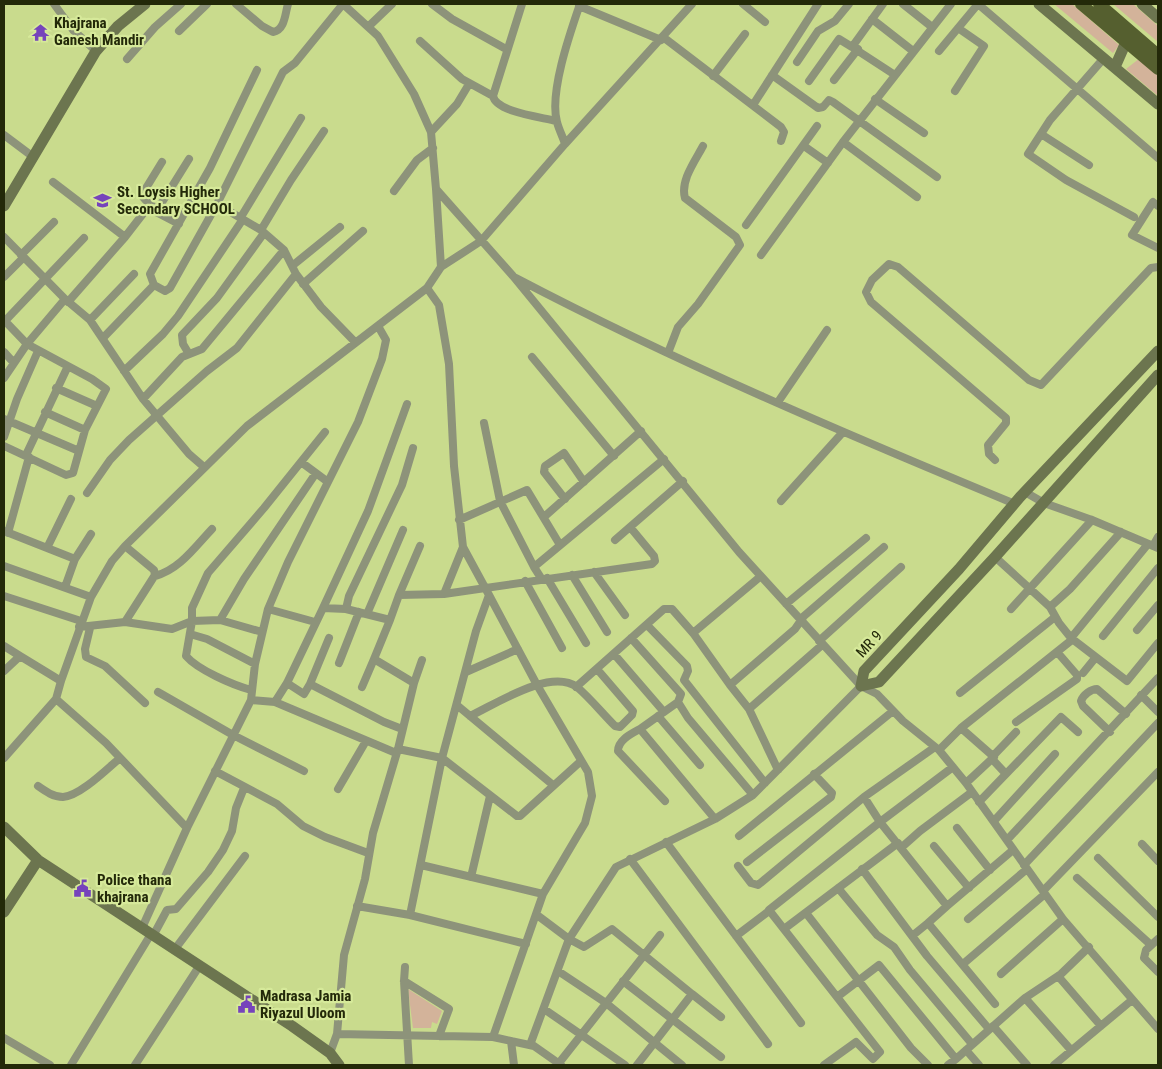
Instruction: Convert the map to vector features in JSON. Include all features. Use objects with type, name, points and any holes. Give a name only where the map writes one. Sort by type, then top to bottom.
[{"type":"main road","points":[[1081,4],[1158,69]]},
{"type":"main road","points":[[1099,4],[1158,55]]},
{"type":"street","points":[[54,4],[73,30],[96,51]]},
{"type":"street","points":[[4,206],[96,51],[118,26],[145,4]]},
{"type":"street","points":[[126,59],[155,27],[181,4]]},
{"type":"street","points":[[179,31],[207,4]]},
{"type":"street","points":[[236,4],[262,26],[273,32],[279,30],[283,24],[288,4]]},
{"type":"street","points":[[257,70],[179,224],[150,274],[154,285],[165,292],[170,288],[217,204],[283,72],[295,63],[343,4],[378,36],[405,79],[431,132],[441,267]]},
{"type":"street","points":[[368,26],[392,4]]},
{"type":"street","points":[[432,4],[452,18],[506,49]]},
{"type":"street","points":[[521,4],[506,49],[493,96],[494,101],[499,106],[508,109],[556,121]]},
{"type":"street","points":[[4,758],[56,700],[80,624],[91,597],[112,561],[125,546],[247,426],[354,342],[427,288],[441,267],[481,241],[565,144],[692,4]]},
{"type":"street","points":[[743,4],[765,22]]},
{"type":"street","points":[[753,105],[818,4]]},
{"type":"street","points":[[797,62],[818,31],[835,21],[849,4]]},
{"type":"street","points":[[834,80],[883,4]]},
{"type":"street","points":[[903,4],[932,27]]},
{"type":"street","points":[[761,255],[858,122],[951,4]]},
{"type":"street","points":[[939,51],[978,4],[1158,158]]},
{"type":"street","points":[[1039,4],[1158,104]]},
{"type":"street","points":[[1142,4],[1158,18]]},
{"type":"street","points":[[565,144],[556,121],[557,93],[562,61],[579,5],[662,38],[784,130],[781,141]]},
{"type":"street","points":[[872,19],[913,51]]},
{"type":"street","points":[[955,91],[984,46],[958,28]]},
{"type":"street","points":[[713,76],[745,34]]},
{"type":"street","points":[[808,81],[839,39],[895,75]]},
{"type":"street","points":[[420,42],[437,59],[469,84],[493,96]]},
{"type":"street","points":[[1115,67],[1126,42]]},
{"type":"street","points":[[1115,67],[1137,51]]},
{"type":"street","points":[[1104,58],[1077,88],[1028,154],[1066,180],[1134,218]]},
{"type":"street","points":[[772,76],[818,108],[831,101],[858,122],[937,176]]},
{"type":"street","points":[[431,132],[450,113],[469,84]]},
{"type":"street","points":[[876,99],[924,132]]},
{"type":"street","points":[[124,371],[163,334],[178,316],[242,218],[301,118]]},
{"type":"street","points":[[746,225],[817,126]]},
{"type":"street","points":[[189,354],[183,344],[182,335],[217,298],[263,232],[291,180],[324,131]]},
{"type":"street","points":[[1041,134],[1089,165]]},
{"type":"street","points":[[4,135],[32,156]]},
{"type":"street","points":[[843,142],[917,197]]},
{"type":"street","points":[[668,353],[678,327],[698,304],[740,245],[736,236],[685,198],[683,191],[685,183],[703,146]]},
{"type":"street","points":[[804,146],[828,163]]},
{"type":"street","points":[[394,191],[417,160],[433,148]]},
{"type":"street","points":[[156,212],[189,159]]},
{"type":"street","points":[[162,162],[143,193],[143,197],[156,212],[179,224]]},
{"type":"street","points":[[53,182],[125,237]]},
{"type":"street","points":[[436,189],[513,276],[761,576],[820,643],[860,686],[877,694],[893,711],[937,749],[953,767],[1063,918],[1158,1029]]},
{"type":"street","points":[[1158,206],[1153,202],[1132,235],[1158,248]]},
{"type":"street","points":[[217,204],[263,232],[284,250],[303,284],[321,307],[354,342]]},
{"type":"street","points":[[4,378],[27,344],[125,237],[150,205]]},
{"type":"street","points":[[4,277],[54,222]]},
{"type":"street","points":[[292,266],[316,243],[340,226]]},
{"type":"street","points":[[303,284],[363,231]]},
{"type":"street","points":[[4,237],[45,279],[90,320],[143,399],[204,467]]},
{"type":"street","points":[[4,446],[66,474],[74,471],[85,430],[106,388],[27,344],[4,321],[84,238]]},
{"type":"street","points":[[143,399],[182,357],[202,348],[284,250]]},
{"type":"street","points":[[996,460],[989,454],[988,446],[1006,423],[1006,418],[871,302],[866,292],[872,280],[889,264],[898,267],[1029,380],[1041,385],[1151,268],[1158,267]]},
{"type":"street","points":[[90,320],[134,274]]},
{"type":"street","points":[[88,493],[110,460],[156,415],[237,348],[296,274]]},
{"type":"street","points":[[513,276],[596,320],[692,366],[1015,504]]},
{"type":"street","points":[[103,338],[154,285]]},
{"type":"street","points":[[427,288],[439,305],[449,364],[450,408],[463,547],[537,685],[588,772],[592,796],[585,823],[543,894],[492,1037]]},
{"type":"street","points":[[149,933],[187,828],[251,700],[255,664],[268,609],[292,553],[358,422],[384,353],[386,340],[378,326]]},
{"type":"street","points":[[778,402],[827,330]]},
{"type":"street","points":[[4,437],[6,420],[38,351]]},
{"type":"street","name":"MR 9","points":[[860,686],[864,671],[960,568],[1026,492],[1158,351]]},
{"type":"street","points":[[4,352],[14,363]]},
{"type":"street","points":[[532,357],[614,456]]},
{"type":"street","points":[[68,366],[35,434],[6,532],[75,559]]},
{"type":"street","points":[[530,1045],[569,939],[616,868],[715,819],[753,795],[860,686],[878,682],[995,557],[1158,375]]},
{"type":"street","points":[[56,388],[97,406]]},
{"type":"street","points":[[275,702],[287,683],[368,510],[407,404]]},
{"type":"street","points":[[45,412],[85,430]]},
{"type":"street","points":[[6,420],[79,452]]},
{"type":"street","points":[[484,423],[500,501],[534,567],[544,578],[586,643]]},
{"type":"street","points":[[251,690],[238,686],[191,661],[186,656],[192,621],[192,608],[208,573],[325,432]]},
{"type":"street","points":[[544,517],[641,432]]},
{"type":"street","points":[[781,501],[843,432]]},
{"type":"street","points":[[346,609],[349,596],[402,485],[413,448]]},
{"type":"street","points":[[565,499],[544,472],[545,466],[564,453],[584,482]]},
{"type":"street","points":[[534,567],[664,459]]},
{"type":"street","points":[[301,462],[328,482]]},
{"type":"street","points":[[220,620],[244,579],[316,473]]},
{"type":"street","points":[[614,540],[683,482]]},
{"type":"street","points":[[459,520],[527,490],[560,545]]},
{"type":"street","points":[[1026,492],[1044,503],[1092,520],[1153,546]]},
{"type":"street","points":[[47,548],[71,499]]},
{"type":"street","points":[[1011,609],[1092,520]]},
{"type":"street","points":[[399,595],[488,592],[525,581],[652,564],[655,561],[654,556],[630,527]]},
{"type":"street","points":[[124,622],[155,576],[167,573],[175,567],[212,529]]},
{"type":"street","points":[[339,663],[403,530]]},
{"type":"street","points":[[1050,607],[1070,589],[1121,532]]},
{"type":"street","points":[[65,587],[75,559],[92,534]]},
{"type":"street","points":[[738,866],[751,883],[758,885],[864,798],[937,749],[961,728],[1058,653],[1153,546],[1158,537]]},
{"type":"street","points":[[786,604],[866,538]]},
{"type":"street","points":[[125,546],[154,570],[155,576]]},
{"type":"street","points":[[362,687],[420,546]]},
{"type":"street","points":[[444,594],[463,547]]},
{"type":"street","points":[[730,686],[796,629],[801,620],[884,547]]},
{"type":"street","points":[[995,557],[1050,607],[1055,617],[1072,639],[1126,682],[1158,643]]},
{"type":"street","points":[[4,566],[91,597]]},
{"type":"street","points":[[749,709],[901,568]]},
{"type":"street","points":[[1103,636],[1158,568]]},
{"type":"street","points":[[594,572],[625,615]]},
{"type":"street","points":[[572,575],[607,632]]},
{"type":"street","points":[[693,633],[761,576]]},
{"type":"street","points":[[525,581],[562,648]]},
{"type":"street","points":[[410,915],[442,758],[458,706],[476,631],[488,592]]},
{"type":"street","points":[[4,596],[90,628],[124,622],[172,629],[192,621],[220,620],[262,632]]},
{"type":"street","points":[[1138,630],[1158,605]]},
{"type":"street","points":[[323,608],[346,609],[390,620]]},
{"type":"street","points":[[576,687],[664,609],[669,608],[693,633],[730,686],[749,709],[778,770]]},
{"type":"street","points":[[268,609],[315,622]]},
{"type":"street","points":[[960,693],[1055,617]]},
{"type":"street","points":[[647,625],[687,666],[688,671],[684,680],[765,783]]},
{"type":"street","points":[[90,628],[85,649],[86,657],[105,666],[145,703]]},
{"type":"street","points":[[190,634],[208,639],[255,664]]},
{"type":"street","points":[[298,710],[329,638]]},
{"type":"street","points":[[631,638],[681,694],[678,702],[623,740],[618,747],[618,751],[665,801]]},
{"type":"street","points":[[4,646],[61,680]]},
{"type":"street","points":[[466,672],[518,650]]},
{"type":"street","points":[[1016,722],[1077,679],[1077,675],[1058,653]]},
{"type":"street","points":[[614,654],[700,764]]},
{"type":"street","points":[[4,671],[20,656]]},
{"type":"street","points":[[1083,673],[1096,657]]},
{"type":"street","points":[[374,659],[414,682]]},
{"type":"street","points":[[329,1065],[330,1053],[337,1034],[344,955],[365,878],[368,853],[397,751],[414,682],[422,660]]},
{"type":"street","points":[[470,716],[537,685],[558,680],[576,687],[614,726],[620,726],[632,715],[633,711],[596,669]]},
{"type":"street","points":[[1007,840],[1110,732],[1158,678]]},
{"type":"street","points":[[287,683],[304,694]]},
{"type":"street","points":[[310,684],[384,722],[402,729]]},
{"type":"street","points":[[1110,732],[1083,706],[1081,701],[1083,696],[1093,689],[1097,689],[1126,714]]},
{"type":"street","points":[[158,692],[233,735],[304,771]]},
{"type":"street","points":[[1141,695],[1158,712]]},
{"type":"street","points":[[56,700],[120,758],[187,828]]},
{"type":"street","points":[[251,700],[275,702],[298,710],[366,741],[397,751],[442,758],[516,816],[520,816],[581,761]]},
{"type":"street","points":[[678,702],[688,718],[753,795]]},
{"type":"street","points":[[458,706],[553,785]]},
{"type":"street","points":[[739,836],[893,711]]},
{"type":"street","points":[[979,802],[1061,716],[1078,732]]},
{"type":"street","points":[[968,919],[1026,867],[1158,723]]},
{"type":"street","points":[[961,728],[993,758],[1006,774]]},
{"type":"street","points":[[640,729],[715,819]]},
{"type":"street","points":[[966,783],[993,758],[1016,732]]},
{"type":"street","points":[[338,789],[366,741]]},
{"type":"street","points":[[994,821],[1055,754]]},
{"type":"street","points":[[38,786],[55,796],[65,797],[91,782],[120,758]]},
{"type":"street","points":[[736,936],[953,767]]},
{"type":"street","points":[[215,771],[277,804],[303,826],[325,837],[368,853]]},
{"type":"street","points":[[963,964],[1044,892],[1158,772]]},
{"type":"street","points":[[748,862],[831,797],[832,794],[814,774]]},
{"type":"street","points":[[71,1065],[149,933],[167,910],[176,909],[208,872],[223,850],[232,831],[236,808],[244,788]]},
{"type":"street","points":[[784,929],[862,869],[920,831],[972,792]]},
{"type":"street","points":[[471,877],[490,796]]},
{"type":"street","points":[[864,798],[880,822],[947,906]]},
{"type":"street","points":[[4,827],[38,860],[200,965],[330,1053],[339,1065]]},
{"type":"street","points":[[957,828],[990,870]]},
{"type":"street","points":[[666,842],[801,1023]]},
{"type":"street","points":[[1142,844],[1158,861]]},
{"type":"street","points":[[934,846],[969,888]]},
{"type":"street","points":[[912,936],[1013,850]]},
{"type":"street","points":[[175,950],[246,856]]},
{"type":"street","points":[[1098,858],[1158,917]]},
{"type":"street","points":[[4,912],[38,860]]},
{"type":"street","points":[[630,860],[768,1044]]},
{"type":"street","points":[[420,865],[543,894]]},
{"type":"street","points":[[862,869],[912,936],[991,1027],[1027,1065]]},
{"type":"street","points":[[1077,878],[1151,945]]},
{"type":"street","points":[[838,888],[877,934],[894,948],[969,1047],[979,1065]]},
{"type":"street","points":[[357,906],[410,915],[526,944]]},
{"type":"street","points":[[769,911],[880,1051],[880,1054],[873,1062],[856,1042],[824,1065]]},
{"type":"street","points":[[806,913],[911,1048],[928,1065]]},
{"type":"street","points":[[537,915],[569,939],[584,947],[612,929],[721,1017]]},
{"type":"street","points":[[1001,974],[1063,918]]},
{"type":"street","points":[[928,923],[995,1004]]},
{"type":"street","points":[[337,1034],[407,1037],[492,1037],[530,1045],[556,1063],[582,1034],[660,936]]},
{"type":"street","points":[[1158,939],[1151,945],[1144,958],[1158,972]]},
{"type":"street","points":[[948,1065],[1025,998],[1058,976],[1089,947]]},
{"type":"street","points":[[135,1065],[200,965]]},
{"type":"street","points":[[837,997],[870,970],[880,966],[936,1038],[956,1058]]},
{"type":"street","points":[[405,967],[404,981],[410,1065]]},
{"type":"street","points":[[558,971],[606,1003],[682,1065]]},
{"type":"street","points":[[1058,976],[1101,1026]]},
{"type":"street","points":[[404,981],[449,1009],[439,1036]]},
{"type":"street","points":[[623,981],[721,1057]]},
{"type":"street","points":[[637,1065],[692,994]]},
{"type":"street","points":[[1025,998],[1071,1050]]},
{"type":"street","points":[[1054,1065],[1132,1000]]},
{"type":"street","points":[[544,1008],[625,1065]]},
{"type":"street","points":[[4,1038],[50,1065]]},
{"type":"street","points":[[511,1041],[514,1065]]},
{"type":"shaded area","points":[[1054,4],[1072,4],[1119,45],[1113,53]]},
{"type":"shaded area","points":[[1113,4],[1133,4],[1158,26],[1158,42]]},
{"type":"shaded area","points":[[1140,58],[1158,75],[1158,96],[1126,69]]},
{"type":"shaded area","points":[[408,989],[442,1011],[437,1024],[432,1022],[431,1028],[413,1028]]},
{"type":"place","name":"Khajrana Ganesh Mandir","points":[[40,32]]},
{"type":"place","name":"St. Loysis Higher Secondary SCHOOL","points":[[103,201]]},
{"type":"place","name":"Police thana khajrana","points":[[83,889]]},
{"type":"place","name":"Madrasa Jamia Riyazul Uloom","points":[[246,1005]]}]
